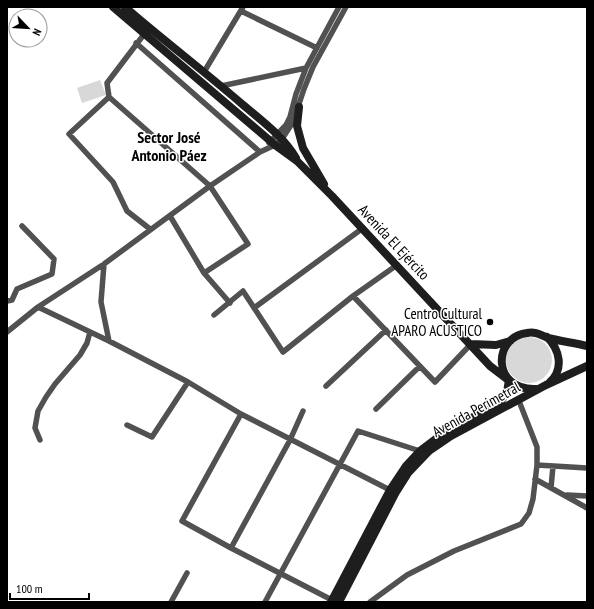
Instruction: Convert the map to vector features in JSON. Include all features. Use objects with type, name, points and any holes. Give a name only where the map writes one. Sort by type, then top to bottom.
[{"type":"street","name":"Avenida El Ejército","points":[[113,7],[273,143],[297,161],[363,228],[490,366],[508,380]]},
{"type":"street","name":"Avenida El Ejército","points":[[125,7],[280,137],[289,147],[297,161]]},
{"type":"street","points":[[280,137],[290,117],[296,94],[306,68],[339,7]]},
{"type":"street","points":[[9,328],[38,307],[104,264],[150,229],[280,137],[293,122],[313,67],[346,7]]},
{"type":"street","points":[[204,72],[242,9],[317,48]]},
{"type":"street","points":[[145,33],[107,83],[109,97],[210,186],[248,244],[204,273]]},
{"type":"street","points":[[136,43],[260,152]]},
{"type":"street","points":[[221,86],[306,68]]},
{"type":"street","points":[[109,97],[69,134],[113,182],[127,210],[150,229]]},
{"type":"street","points":[[299,107],[297,126],[303,148],[332,196]]},
{"type":"street","points":[[170,216],[204,273],[230,303]]},
{"type":"street","points":[[7,301],[12,300],[17,289],[52,274],[53,271],[54,259],[22,226]]},
{"type":"street","points":[[254,308],[363,228]]},
{"type":"street","points":[[104,264],[101,302],[109,341]]},
{"type":"street","points":[[214,315],[243,291],[283,352],[352,296],[397,265]]},
{"type":"street","points":[[352,296],[435,382],[471,344],[496,345],[510,341]]},
{"type":"street","points":[[38,307],[109,341],[188,382],[241,414],[390,490]]},
{"type":"street","points":[[326,386],[386,330]]},
{"type":"street","points":[[40,440],[35,428],[38,411],[46,396],[84,349],[90,332]]},
{"type":"street","points":[[547,337],[554,344],[558,352],[559,362],[553,379],[546,386],[536,389],[526,390],[517,387],[508,380],[503,370],[502,360],[504,350],[510,341],[518,335],[528,332],[538,333],[547,337],[587,346]]},
{"type":"street","points":[[376,409],[419,366]]},
{"type":"street","name":"Avenida Perimetral","points":[[334,601],[408,473],[429,451],[451,436],[587,366]]},
{"type":"street","name":"Avenida Perimetral","points":[[334,601],[390,490],[406,466],[420,450],[449,429],[499,404],[507,392],[508,380]]},
{"type":"street","points":[[127,426],[152,437],[188,382]]},
{"type":"street","points":[[370,602],[407,575],[454,552],[521,524],[529,513],[537,465],[536,447],[519,400]]},
{"type":"street","points":[[231,548],[290,440],[304,410]]},
{"type":"street","points":[[241,414],[182,521],[280,574],[334,601]]},
{"type":"street","points":[[265,602],[358,430],[420,450]]},
{"type":"street","points":[[537,465],[587,468]]},
{"type":"street","points":[[551,488],[553,466]]},
{"type":"street","points":[[535,479],[587,508]]},
{"type":"street","points":[[564,495],[587,496]]},
{"type":"street","points":[[171,602],[187,573]]},
{"type":"shaded area","points":[[100,80],[106,95],[82,103],[77,88]]},
{"type":"shaded area","points":[[534,337],[538,338],[548,347],[551,351],[551,369],[542,379],[534,383],[524,383],[516,379],[507,369],[506,355],[510,347],[520,338]]},
{"type":"place","name":"Centro Cultural APARO ACUSTICO","points":[[490,322]]},
{"type":"district","name":"Sector José Antonio Páez","points":[[169,146]]}]
